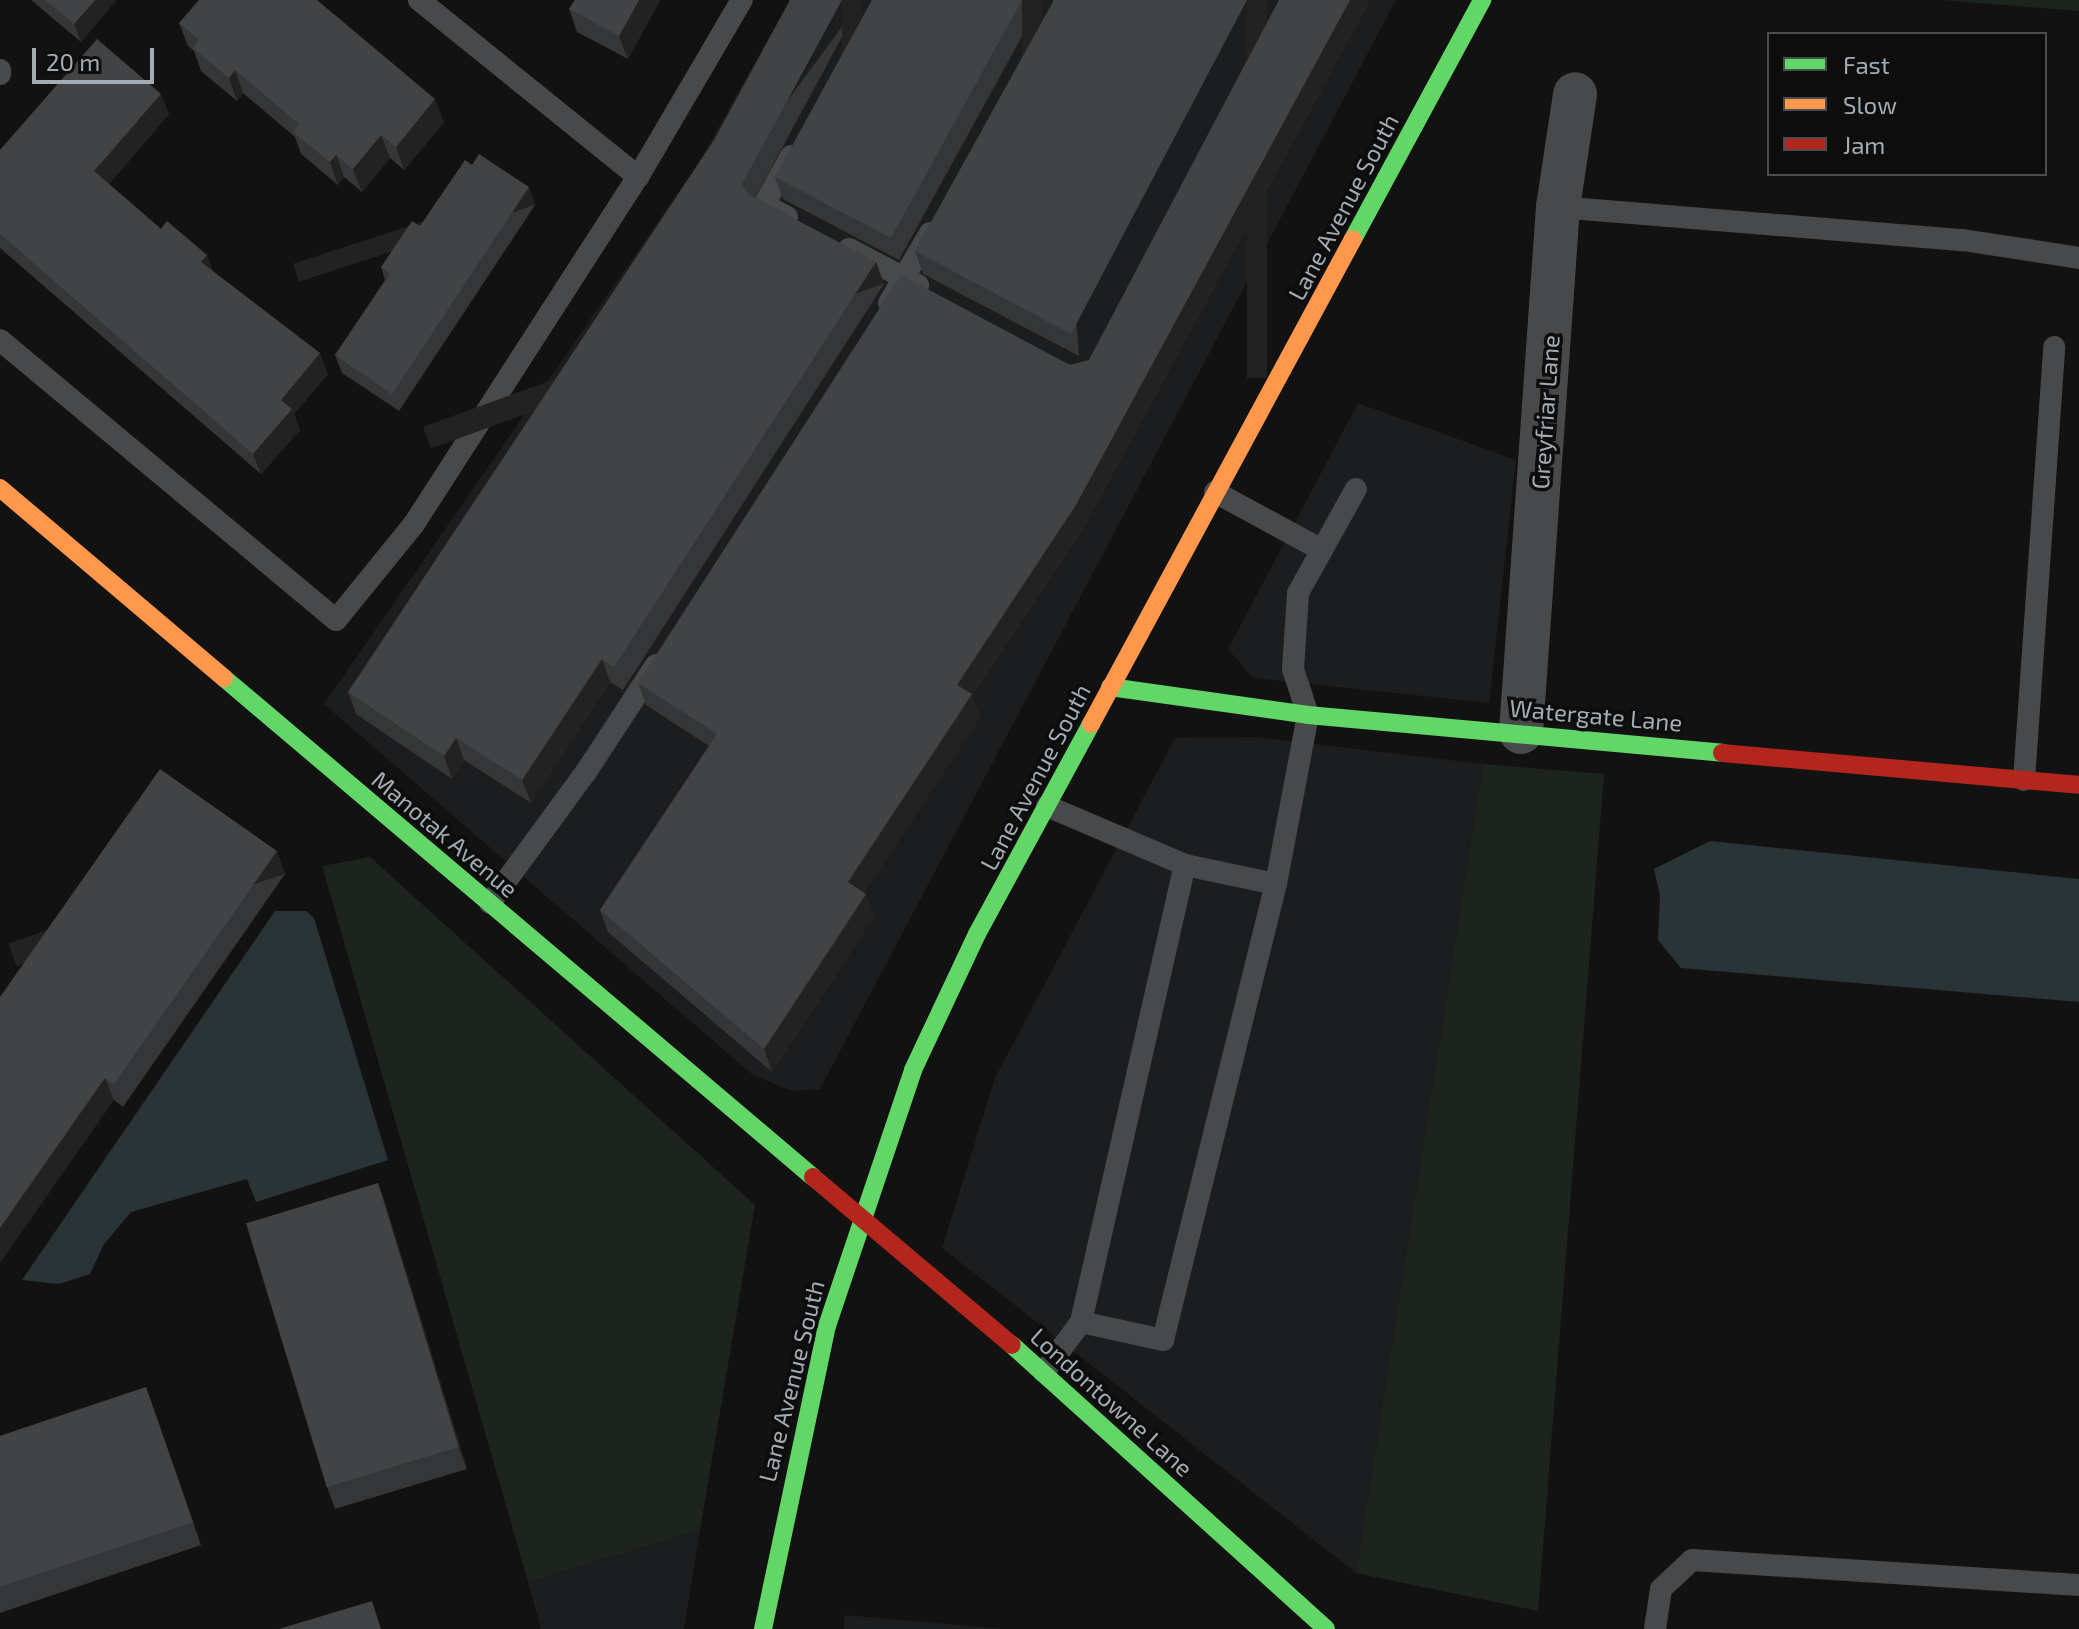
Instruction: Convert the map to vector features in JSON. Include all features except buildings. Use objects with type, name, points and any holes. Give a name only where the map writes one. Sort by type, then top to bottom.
[{"type":"street","name":"Lane Avenue South","points":[[763,1629],[823,1341],[860,1217],[913,1070],[977,934],[1482,0]]},
{"type":"street","name":"Greyfriar Lane","points":[[1521,732],[1558,207],[1575,94]]},
{"type":"street","name":"Manotak Avenue","points":[[0,488],[860,1217]]},
{"type":"street","name":"Watergate Lane","points":[[1110,687],[1308,715],[2079,785]]},
{"type":"street","name":"Londontowne Lane","points":[[860,1217],[1044,1372],[1326,1629]]},
{"type":"lane","points":[[419,0],[638,177]]},
{"type":"lane","points":[[0,340],[336,620],[414,524],[638,177],[742,0]]},
{"type":"lane","points":[[801,137],[764,205],[807,227]]},
{"type":"lane","points":[[1558,207],[1963,240],[2079,258]]},
{"type":"lane","points":[[879,318],[943,209]]},
{"type":"lane","points":[[835,241],[933,293]]},
{"type":"lane","points":[[2024,780],[2054,347]]},
{"type":"lane","points":[[1081,1322],[1163,1340],[1276,884],[1308,715],[1293,669],[1298,593],[1356,489]]},
{"type":"lane","points":[[1215,492],[1322,550]]},
{"type":"lane","points":[[490,903],[586,772],[672,639]]},
{"type":"lane","points":[[1047,806],[1185,865],[1276,884]]},
{"type":"lane","points":[[1044,1372],[1081,1322],[1185,865]]},
{"type":"lane","points":[[1655,1629],[1661,1589],[1692,1560],[2079,1585]]},
{"type":"shaded area","points":[[790,0],[1396,0],[820,1089],[793,1091],[754,1076],[324,704],[698,164]]},
{"type":"shaded area","points":[[1942,0],[2079,0],[2079,11]]},
{"type":"shaded area","points":[[1358,403],[1516,460],[1489,703],[1253,678],[1228,649]]},
{"type":"shaded area","points":[[1256,737],[1483,764],[1356,1573],[942,1248],[995,1078],[1175,738]]},
{"type":"shaded area","points":[[1483,764],[1604,774],[1538,1611],[1356,1573]]},
{"type":"shaded area","points":[[1710,841],[2079,879],[2079,1002],[1681,968],[1658,940],[1660,895],[1654,869]]},
{"type":"shaded area","points":[[370,857],[755,1205],[700,1530],[528,1582],[322,866]]},
{"type":"shaded area","points":[[275,911],[306,911],[314,918],[388,1160],[256,1202],[247,1179],[131,1212],[104,1244],[90,1274],[59,1284],[22,1280]]},
{"type":"shaded area","points":[[700,1530],[684,1629],[541,1629],[528,1582]]},
{"type":"shaded area","points":[[845,1615],[1003,1629],[844,1629]]},
{"type":"traffic: fast","points":[[1353,239],[1482,0]]},
{"type":"traffic: fast","points":[[224,678],[813,1177]]},
{"type":"traffic: fast","points":[[1110,687],[1308,715],[1722,753]]},
{"type":"traffic: fast","points":[[763,1629],[827,1326],[913,1070],[977,934],[1091,724]]},
{"type":"traffic: fast","points":[[1012,1345],[1326,1629]]},
{"type":"traffic: slow","points":[[1091,724],[1353,239]]},
{"type":"traffic: slow","points":[[0,488],[224,678]]},
{"type":"traffic: jam","points":[[1722,753],[2079,785]]},
{"type":"traffic: jam","points":[[813,1177],[1012,1345]]}]
